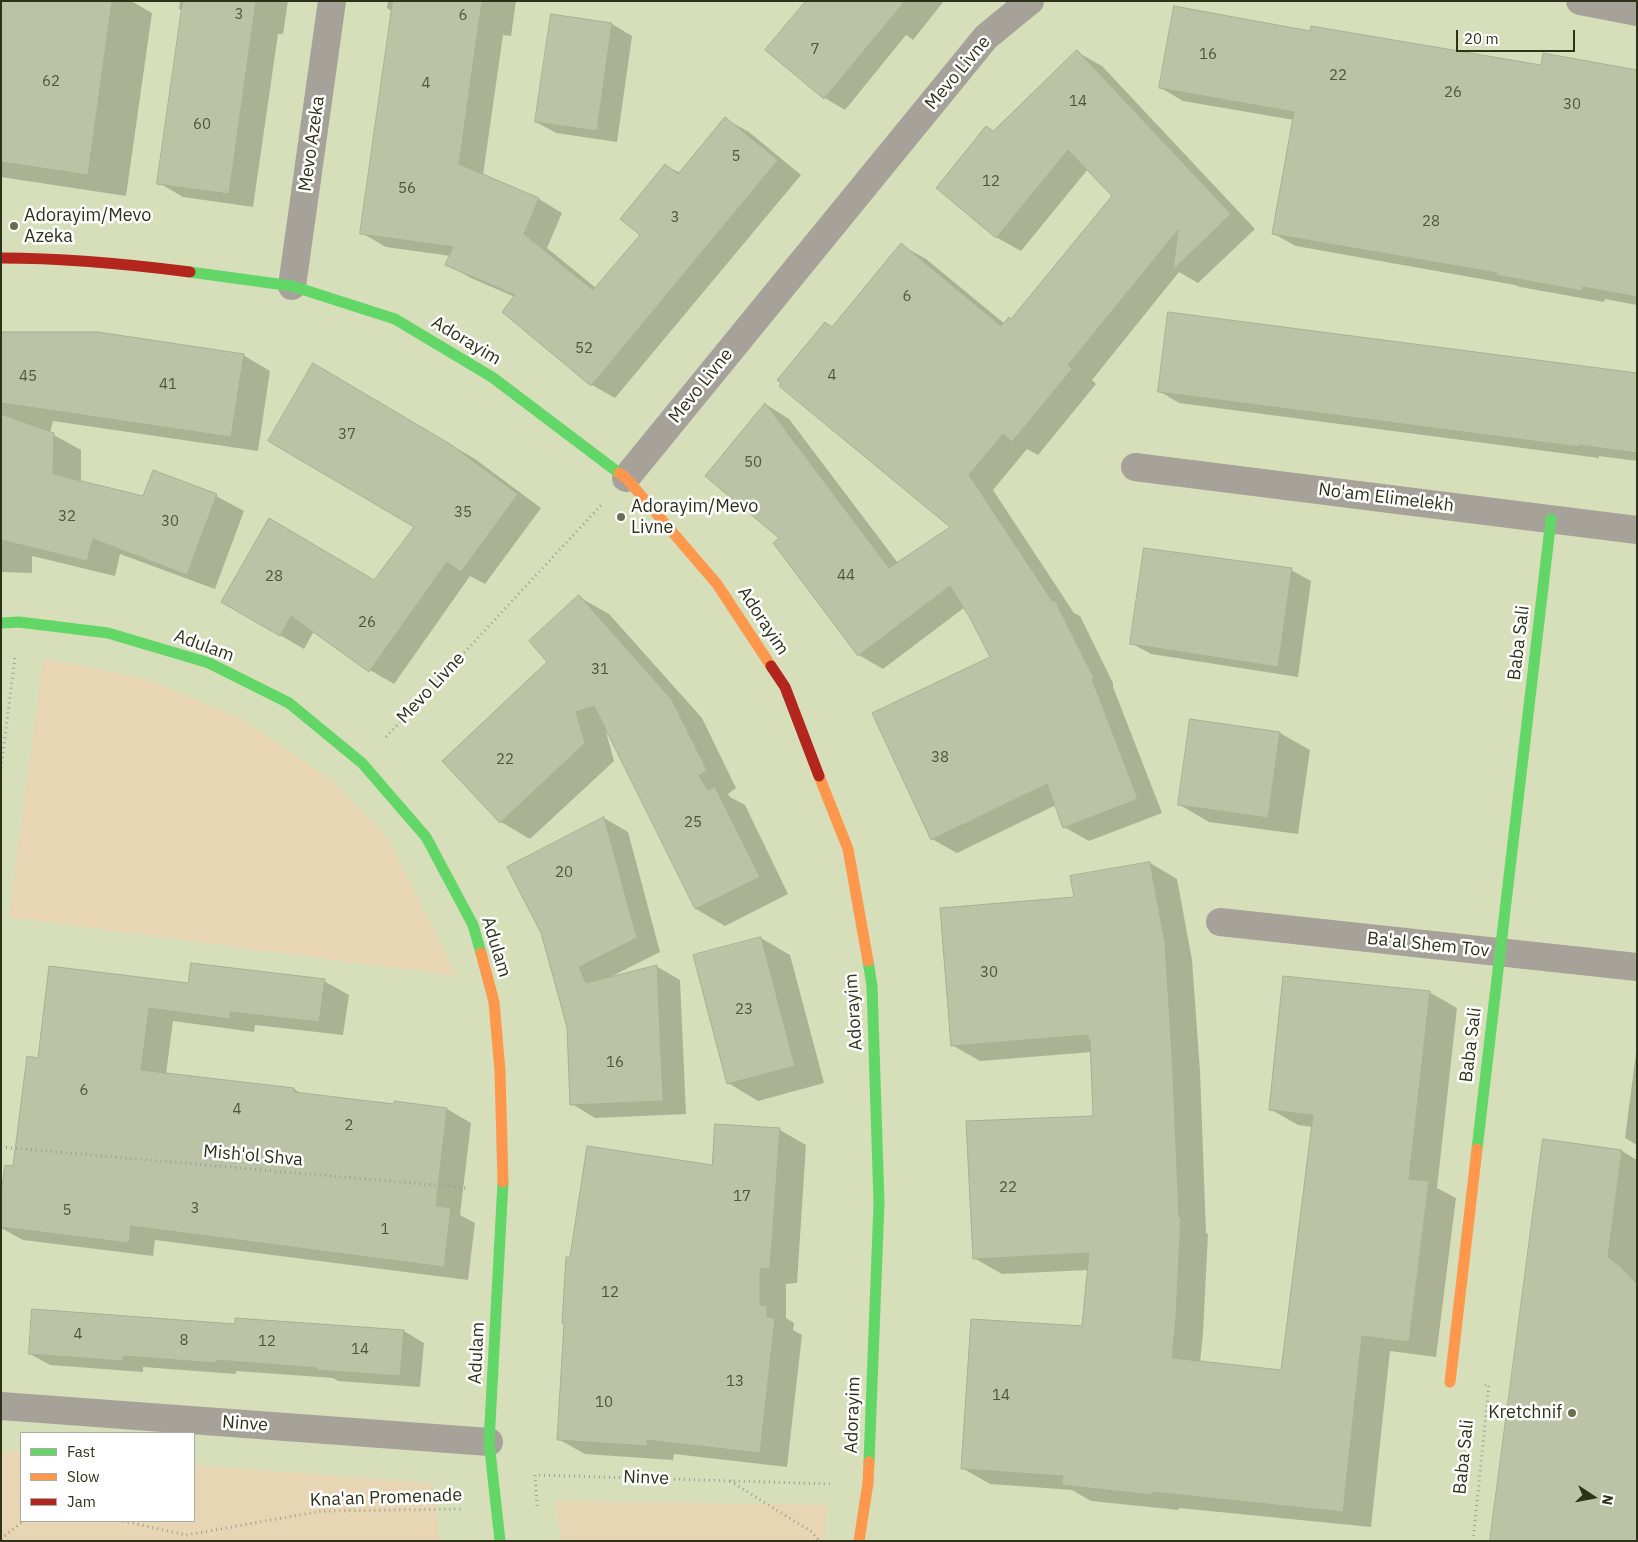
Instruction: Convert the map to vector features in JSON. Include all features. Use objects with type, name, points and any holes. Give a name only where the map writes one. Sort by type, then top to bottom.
[{"type":"street","name":"Mevo Azeka","points":[[292,286],[332,1]]},
{"type":"street","name":"Mevo Livne","points":[[626,478],[986,37],[1030,1]]},
{"type":"street","points":[[1580,1],[1637,12]]},
{"type":"street","name":"Adorayim","points":[[1,258],[151,266],[292,286],[394,318],[492,377],[626,478],[717,584],[785,687],[848,849],[872,986],[879,1193],[868,1483],[858,1541]]},
{"type":"street","name":"No'am Elimelekh","points":[[1135,467],[1637,530]]},
{"type":"street","name":"Baba Sali","points":[[1450,1382],[1551,519]]},
{"type":"street","name":"Adulam","points":[[1,623],[19,622],[108,633],[209,663],[289,703],[362,763],[426,836],[473,925],[494,1002],[500,1071],[503,1192],[489,1442],[500,1541]]},
{"type":"street","name":"Ba'al Shem Tov","points":[[1220,922],[1637,967]]},
{"type":"street","name":"Ninve","points":[[1,1406],[489,1442]]},
{"type":"street","name":"Adorayim","points":[[868,1483],[873,1519]]},
{"type":"path","name":"Mevo Livne","points":[[362,763],[626,478]]},
{"type":"path","points":[[1,768],[19,622]]},
{"type":"path","name":"Mish'ol Shva","points":[[1,1147],[503,1192]]},
{"type":"path","name":"Baba Sali","points":[[1450,1382],[1489,1386],[1473,1541]]},
{"type":"path","name":"Ninve","points":[[537,1506],[535,1475],[837,1484]]},
{"type":"path","points":[[729,1480],[812,1532],[819,1541]]},
{"type":"path","name":"Kna'an Promenade","points":[[128,1522],[186,1535],[322,1511],[464,1509]]},
{"type":"path","points":[[1,1539],[22,1522]]},
{"type":"shaded area","points":[[43,659],[143,678],[241,718],[332,781],[387,837],[457,976],[9,917]]},
{"type":"shaded area","points":[[1,1451],[20,1452],[20,1522],[195,1522],[195,1465],[433,1483],[439,1541],[1,1541]]},
{"type":"shaded area","points":[[555,1501],[827,1505],[825,1541],[562,1541]]},
{"type":"building","points":[[1,1],[112,1],[88,175],[1,162]]},
{"type":"building","points":[[183,1],[256,1],[229,194],[157,184]]},
{"type":"building","points":[[393,1],[482,1],[459,164],[539,198],[524,234],[593,290],[640,235],[620,219],[665,164],[678,174],[725,117],[778,160],[591,386],[502,312],[515,295],[445,265],[453,247],[360,234]]},
{"type":"building","points":[[806,1],[905,1],[824,99],[765,50]]},
{"type":"building","points":[[1174,6],[1310,31],[1311,26],[1541,65],[1543,53],[1637,70],[1637,297],[1583,287],[1582,291],[1496,275],[1497,273],[1272,234],[1294,112],[1159,88]]},
{"type":"building","points":[[551,14],[612,23],[597,131],[535,122]]},
{"type":"building","points":[[1077,50],[1231,214],[1173,270],[1178,230],[1068,365],[1072,369],[1012,442],[1003,434],[969,475],[1053,602],[1055,600],[1094,678],[1092,679],[1138,799],[1063,828],[1047,784],[931,840],[872,713],[990,657],[970,618],[950,586],[858,656],[773,543],[779,538],[705,476],[765,403],[889,568],[950,527],[779,386],[781,383],[777,380],[825,322],[832,327],[901,243],[1001,326],[1009,317],[1011,319],[1112,196],[1068,150],[996,238],[936,188],[986,126],[993,131]]},
{"type":"building","points":[[1168,312],[1637,373],[1637,453],[1158,392]]},
{"type":"building","points":[[1,332],[98,332],[244,354],[231,437],[1,403]]},
{"type":"building","points":[[313,363],[450,444],[518,494],[461,572],[447,562],[369,672],[291,616],[280,636],[221,602],[269,518],[374,580],[414,527],[268,441]]},
{"type":"building","points":[[1,414],[54,433],[53,474],[143,496],[153,470],[217,494],[187,575],[93,539],[87,561],[1,540]]},
{"type":"building","points":[[1144,548],[1292,568],[1278,667],[1130,644]]},
{"type":"building","points":[[579,595],[672,700],[707,770],[699,776],[708,790],[715,787],[760,877],[695,909],[594,706],[576,712],[585,743],[500,823],[442,761],[547,662],[529,641]]},
{"type":"building","points":[[1190,719],[1280,732],[1268,818],[1178,805]]},
{"type":"building","points":[[604,817],[637,938],[579,967],[586,983],[657,965],[663,1101],[570,1105],[567,1027],[541,933],[507,867]]},
{"type":"building","points":[[1150,862],[1165,943],[1179,1217],[1181,1217],[1172,1358],[1281,1370],[1313,1115],[1269,1110],[1283,976],[1430,991],[1409,1179],[1429,1181],[1409,1342],[1362,1336],[1343,1512],[1152,1492],[1151,1495],[1062,1485],[1063,1476],[961,1469],[971,1319],[1082,1326],[1089,1253],[973,1259],[966,1121],[1093,1116],[1090,1040],[1088,1040],[1088,1035],[951,1046],[940,908],[1074,897],[1070,876]]},
{"type":"building","points":[[761,937],[795,1066],[727,1084],[693,955]]},
{"type":"building","points":[[191,963],[325,979],[319,1022],[230,1012],[230,1019],[149,1008],[141,1070],[294,1088],[294,1092],[394,1104],[394,1101],[447,1108],[436,1206],[451,1208],[444,1267],[131,1226],[129,1243],[1,1227],[1,1194],[5,1165],[13,1166],[27,1056],[38,1058],[49,966],[188,983]]},
{"type":"building","points":[[715,1124],[780,1128],[770,1268],[760,1269],[760,1305],[767,1306],[767,1317],[775,1318],[760,1453],[647,1440],[647,1446],[557,1440],[566,1257],[570,1257],[587,1146],[712,1165]]},
{"type":"building","name":"Kretchnif","points":[[1543,1139],[1622,1150],[1608,1257],[1620,1266],[1637,1284],[1637,1541],[1490,1541]]},
{"type":"building","points":[[32,1309],[235,1324],[235,1318],[404,1330],[400,1376],[216,1360],[216,1363],[124,1356],[123,1361],[29,1354]]},
{"type":"traffic: fast","points":[[190,272],[292,286],[395,319],[492,377],[619,473]]},
{"type":"traffic: fast","points":[[1477,1149],[1551,519]]},
{"type":"traffic: fast","points":[[1,623],[19,622],[108,633],[209,663],[289,703],[362,763],[426,837],[473,925],[481,953]]},
{"type":"traffic: fast","points":[[868,961],[872,986],[879,1203],[869,1462]]},
{"type":"traffic: fast","points":[[500,1541],[489,1442],[503,1182]]},
{"type":"traffic: slow","points":[[619,473],[626,478],[717,584],[771,666]]},
{"type":"traffic: slow","points":[[819,776],[848,849],[868,961]]},
{"type":"traffic: slow","points":[[481,953],[494,1002],[500,1071],[503,1182]]},
{"type":"traffic: slow","points":[[1450,1382],[1477,1149]]},
{"type":"traffic: slow","points":[[859,1541],[868,1483],[869,1462]]},
{"type":"traffic: jam","points":[[1,258],[96,262],[190,272]]},
{"type":"traffic: jam","points":[[771,666],[785,687],[819,776]]},
{"type":"place","name":"Adorayim/Mevo Azeka","points":[[14,226]]},
{"type":"place","name":"Adorayim/Mevo Livne","points":[[621,517]]},
{"type":"place","name":"Kretchnif","points":[[1572,1413]]}]
